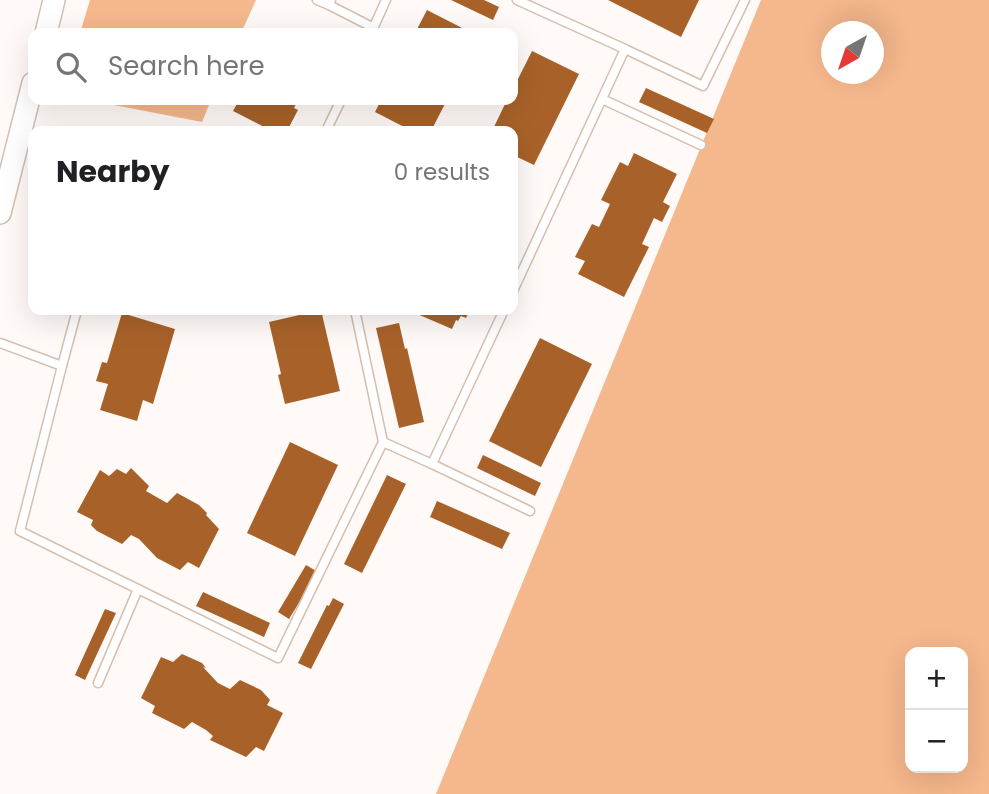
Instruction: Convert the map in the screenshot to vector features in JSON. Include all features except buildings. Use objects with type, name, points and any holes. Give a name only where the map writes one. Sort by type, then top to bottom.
[{"type":"main road","points":[[47,28],[54,0]]},
{"type":"main road","points":[[0,213],[28,103]]},
{"type":"lane","points":[[317,0],[330,3],[370,28]]},
{"type":"lane","points":[[374,28],[386,0]]},
{"type":"lane","points":[[517,0],[703,86],[745,0]]},
{"type":"lane","points":[[518,279],[625,49]]},
{"type":"lane","points":[[602,99],[701,145]]},
{"type":"lane","points":[[328,126],[339,105]]},
{"type":"lane","points":[[76,315],[20,531],[278,658],[383,442],[356,315]]},
{"type":"lane","points":[[432,464],[502,315]]},
{"type":"lane","points":[[0,344],[62,366]]},
{"type":"lane","points":[[383,442],[530,511]]},
{"type":"lane","points":[[98,683],[138,589]]},
{"type":"shaded area","points":[[90,0],[256,0],[243,28],[82,28]]},
{"type":"shaded area","points":[[761,0],[989,0],[989,794],[436,794]]},
{"type":"shaded area","points":[[114,105],[209,105],[202,122]]}]
